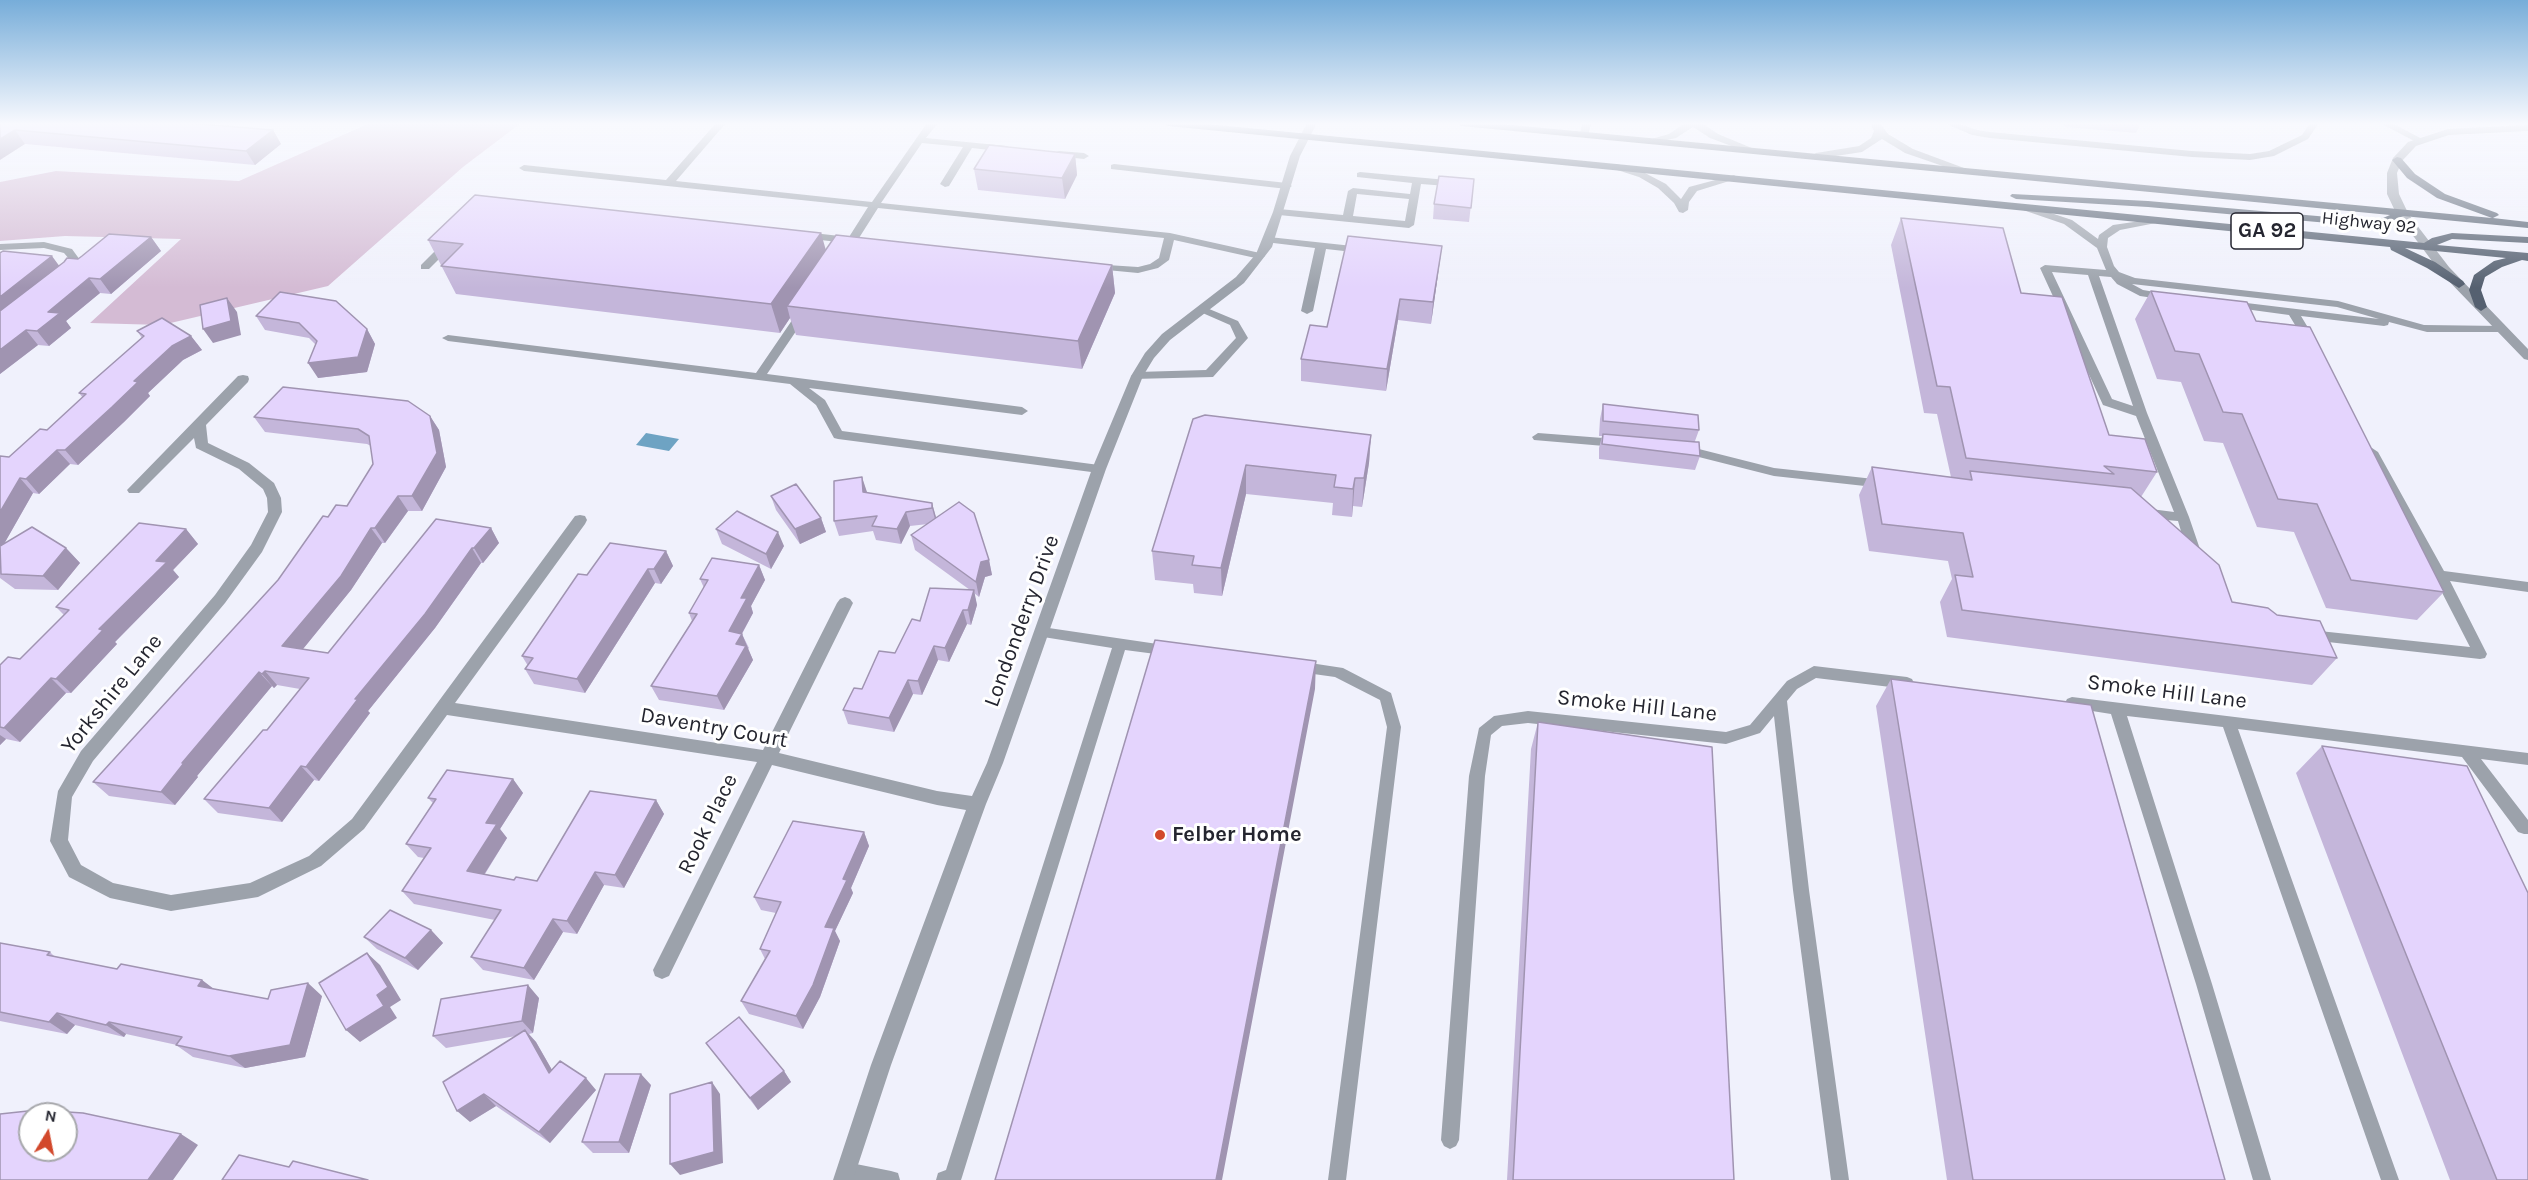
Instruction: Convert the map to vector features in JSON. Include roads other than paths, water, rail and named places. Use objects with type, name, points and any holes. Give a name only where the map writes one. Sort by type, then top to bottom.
[{"type":"main road","name":"Highway 92","points":[[1735,178],[2528,258]]},
{"type":"main road","name":"Highway 92","points":[[2040,178],[2528,224]]},
{"type":"main road","points":[[2414,178],[2441,196],[2485,213],[2528,224]]},
{"type":"main road","points":[[1944,199],[2011,196],[2067,198],[2351,222],[2385,221],[2402,213]]},
{"type":"main road","points":[[2426,247],[2430,242],[2452,236],[2528,240]]},
{"type":"main road","points":[[2376,242],[2431,265],[2459,284]]},
{"type":"main road","points":[[2481,307],[2475,290],[2480,275],[2487,269],[2506,261],[2528,258]]},
{"type":"street","name":"Londonderry Drive","points":[[844,1175],[881,1065],[977,804],[995,763],[1100,470],[1137,376],[1149,356],[1166,337],[1240,280],[1260,256],[1269,240],[1289,178]]},
{"type":"street","points":[[2393,178],[2393,194],[2402,213],[2426,247],[2528,356]]},
{"type":"street","points":[[134,490],[243,379]]},
{"type":"street","name":"Yorkshire Lane","points":[[199,424],[201,445],[243,466],[268,486],[274,498],[275,512],[251,557],[220,599],[87,756],[64,796],[59,841],[75,871],[110,890],[171,903],[252,891],[315,861],[358,824],[580,520]]},
{"type":"street","name":"Rook Place","points":[[662,970],[766,757],[845,603]]},
{"type":"street","name":"Daventry Court","points":[[442,708],[766,757],[937,798],[977,804]]},
{"type":"lane","points":[[621,178],[1170,237],[1260,256]]},
{"type":"lane","points":[[669,183],[673,178]]},
{"type":"lane","points":[[839,260],[859,241],[874,206],[893,178]]},
{"type":"lane","points":[[945,184],[949,178]]},
{"type":"lane","points":[[1215,178],[1287,186]]},
{"type":"lane","points":[[1389,178],[1447,183]]},
{"type":"lane","points":[[1646,178],[1671,194],[1683,210],[1684,202],[1694,189],[1734,178]]},
{"type":"lane","points":[[1279,212],[1409,225],[1417,181]]},
{"type":"lane","points":[[1347,219],[1353,191],[1414,197]]},
{"type":"lane","points":[[2022,206],[2068,222],[2102,247]]},
{"type":"lane","points":[[2159,220],[2117,227],[2103,237],[2102,247],[2114,274],[2121,282],[2140,293],[2427,329],[2502,329]]},
{"type":"lane","points":[[425,267],[458,234]]},
{"type":"lane","points":[[795,234],[859,241]]},
{"type":"lane","points":[[1083,265],[1138,270],[1154,266],[1164,260],[1170,237]]},
{"type":"lane","points":[[1269,240],[1376,251]]},
{"type":"lane","points":[[0,247],[44,245],[68,251],[73,255],[74,266],[63,280]]},
{"type":"lane","points":[[1307,311],[1321,246]]},
{"type":"lane","points":[[2141,413],[2107,402],[2045,268],[2114,274],[2133,281],[2331,303],[2427,329]]},
{"type":"lane","points":[[2092,272],[2141,413],[2183,517],[2200,571]]},
{"type":"lane","points":[[759,377],[812,299]]},
{"type":"lane","points":[[1137,376],[1209,374],[1242,338],[1234,323],[1202,309]]},
{"type":"lane","points":[[2293,312],[2316,351]]},
{"type":"lane","points":[[448,338],[1022,411]]},
{"type":"lane","points":[[793,381],[821,403],[838,435],[1100,470]]},
{"type":"lane","points":[[1538,437],[1633,445]]},
{"type":"lane","points":[[2297,634],[2480,654],[2440,575],[2367,442]]},
{"type":"lane","points":[[1668,448],[1692,450],[1774,472],[1902,486]]},
{"type":"lane","points":[[2124,510],[2183,517]]},
{"type":"lane","points":[[2440,575],[2528,587]]},
{"type":"lane","points":[[1042,632],[1189,653]]},
{"type":"lane","points":[[945,1180],[952,1177],[1120,644]]},
{"type":"lane","points":[[1281,665],[1338,672],[1386,697],[1394,727],[1337,1180]]},
{"type":"lane","name":"Smoke Hill Lane","points":[[1450,1140],[1477,776],[1484,732],[1499,720],[1528,717],[1726,738],[1755,729],[1792,685],[1815,672],[1919,684]]},
{"type":"lane","name":"Smoke Hill Lane","points":[[2059,701],[2528,759]]},
{"type":"lane","points":[[1780,702],[1801,890],[1840,1180]]},
{"type":"lane","points":[[2117,708],[2204,984],[2262,1180]]},
{"type":"lane","points":[[2228,722],[2390,1180]]},
{"type":"lane","points":[[2466,751],[2527,830]]},
{"type":"lane","points":[[844,1175],[891,1180]]},
{"type":"water","points":[[646,433],[679,439],[669,451],[636,445]]},
{"type":"place","name":"Felber Home","points":[[1160,835]]}]
